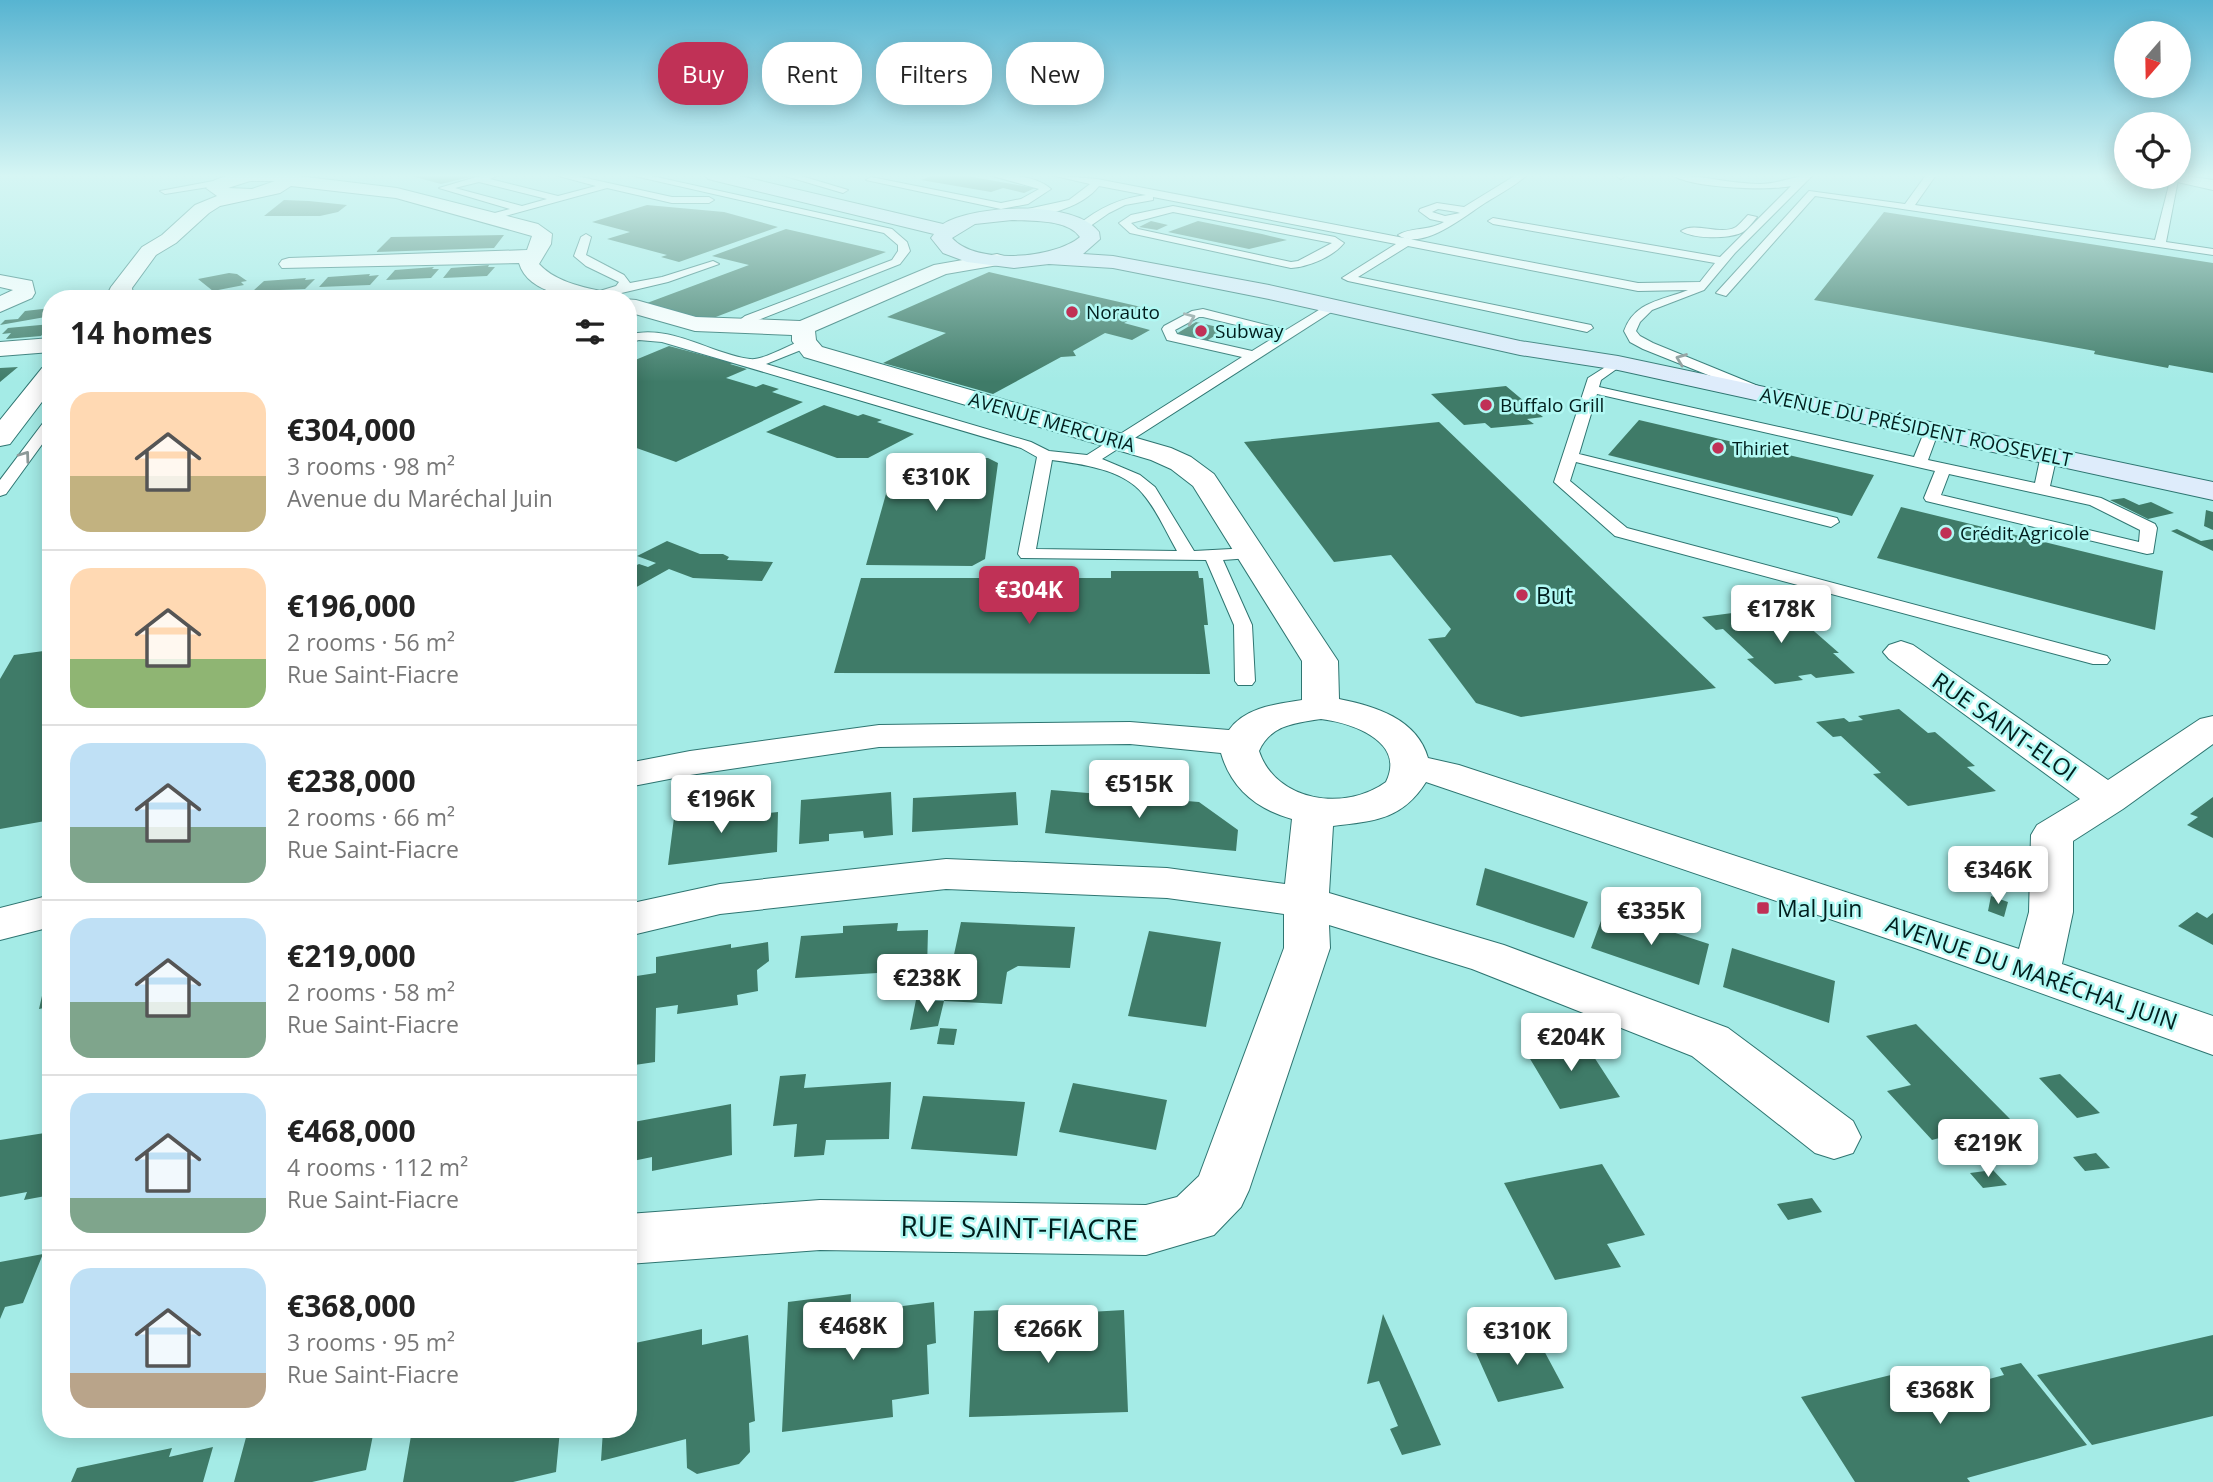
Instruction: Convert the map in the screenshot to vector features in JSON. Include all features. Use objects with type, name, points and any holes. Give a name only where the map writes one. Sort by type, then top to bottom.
[{"type":"main road","points":[[943,244],[947,260]]},
{"type":"main road","points":[[1051,258],[1074,251],[1079,244]]},
{"type":"main road","name":"AVENUE DU PRÉSIDENT ROOSEVELT","points":[[1110,244],[1120,249],[1581,351],[1618,362],[2213,491]]},
{"type":"main road","name":"AVENUE DU PRÉSIDENT ROOSEVELT","points":[[997,260],[1051,258],[1113,262],[1332,306],[1520,348],[1618,362]]},
{"type":"street","points":[[138,290],[146,285],[172,249],[172,244]]},
{"type":"street","points":[[541,244],[528,264],[538,276],[588,290]]},
{"type":"street","points":[[289,264],[533,256]]},
{"type":"street","points":[[637,305],[695,324],[804,336],[947,260],[997,260]]},
{"type":"street","points":[[0,281],[24,286],[24,293],[0,305]]},
{"type":"street","name":"AVENUE MERCURIA","points":[[804,336],[813,352],[1171,458],[1204,480],[1320,661],[1321,708]]},
{"type":"street","points":[[0,349],[42,346]]},
{"type":"street","points":[[0,438],[42,384]]},
{"type":"street","name":"RUE SAINT-ELOI","points":[[1900,652],[2109,800]]},
{"type":"street","points":[[1321,708],[1349,712],[1374,721],[1394,734],[1408,750],[1412,768],[1407,784],[1392,798],[1370,808],[1342,813],[1313,811],[1285,803],[1262,791],[1247,776],[1239,760],[1240,743],[1251,728],[1269,716],[1293,709],[1321,708]]},
{"type":"street","points":[[2037,973],[2051,912],[2053,835],[2109,800],[2128,783],[2213,727]]},
{"type":"street","points":[[637,773],[879,736],[1130,733],[1240,743]]},
{"type":"street","name":"AVENUE DU MARÉCHAL JUIN","points":[[1412,768],[1445,774],[2213,1035]]},
{"type":"street","name":"RUE SAINT-FIACRE","points":[[637,1238],[820,1224],[1146,1230],[1194,1218],[1221,1190],[1307,948],[1306,902],[1313,811]]},
{"type":"street","points":[[637,918],[720,899],[946,874],[1167,883],[1306,902],[1488,957],[1710,1042],[1834,1137]]},
{"type":"street","points":[[0,924],[42,913]]},
{"type":"lane","points":[[584,244],[580,256],[585,263],[615,272],[625,281],[618,290]]},
{"type":"lane","points":[[737,328],[749,320],[896,262],[904,251],[903,244]]},
{"type":"lane","points":[[1195,244],[1291,265],[1301,264],[1338,244]]},
{"type":"lane","points":[[1403,244],[1348,278],[1587,328]]},
{"type":"lane","points":[[1411,244],[1638,287],[1703,285]]},
{"type":"lane","points":[[1626,244],[1722,261]]},
{"type":"lane","points":[[1739,244],[1697,291],[1666,300],[1642,311],[1632,321],[1630,331],[1634,339],[1647,346],[1767,395]]},
{"type":"lane","points":[[1722,293],[1766,244]]},
{"type":"lane","points":[[2161,244],[2213,251]]},
{"type":"lane","points":[[635,290],[713,264]]},
{"type":"lane","points":[[1090,460],[1332,306]]},
{"type":"lane","points":[[1254,356],[1172,337],[1168,329],[1196,313],[1203,313],[1289,334]]},
{"type":"lane","points":[[753,365],[804,336]]},
{"type":"lane","points":[[637,338],[663,338],[1026,445],[1045,455],[1090,460],[1134,478],[1149,490],[1189,556]]},
{"type":"lane","points":[[1618,362],[1595,378],[1562,482],[1621,532],[2100,660]]},
{"type":"lane","points":[[892,406],[929,386]]},
{"type":"lane","points":[[1591,389],[2095,501],[2149,528],[2147,549],[1932,498],[1944,468]]},
{"type":"lane","points":[[20,412],[42,421]]},
{"type":"lane","points":[[1920,462],[1932,430]]},
{"type":"lane","points":[[0,491],[42,434]]},
{"type":"lane","points":[[1045,455],[1027,554],[1189,556],[1250,553]]},
{"type":"lane","points":[[1570,456],[1831,522]]},
{"type":"lane","points":[[2041,490],[2049,456]]},
{"type":"lane","points":[[1212,555],[1243,625],[1245,681]]},
{"type":"building","points":[[384,244],[497,244],[494,248],[376,252]]},
{"type":"building","points":[[626,244],[729,244],[679,262],[661,257],[667,255]]},
{"type":"building","points":[[744,244],[852,244],[886,252],[708,320],[647,303],[749,265],[712,256]]},
{"type":"building","points":[[1226,244],[1269,244],[1249,249]]},
{"type":"building","points":[[1858,244],[2091,244],[2213,263],[2213,373],[2169,365],[2168,368],[2094,354],[2095,351],[1814,300]]},
{"type":"building","points":[[489,265],[488,267],[495,267],[487,276],[443,278],[451,268]]},
{"type":"building","points":[[434,267],[432,269],[439,269],[431,278],[386,280],[395,270]]},
{"type":"building","points":[[989,272],[1150,309],[1124,323],[1150,330],[1132,340],[1105,333],[1073,351],[1076,356],[1061,357],[993,394],[883,363],[946,333],[887,317]]},
{"type":"building","points":[[229,273],[237,274],[247,281],[241,282],[244,285],[212,290],[198,279]]},
{"type":"building","points":[[370,274],[369,276],[379,275],[370,285],[319,287],[328,277]]},
{"type":"building","points":[[315,279],[305,289],[254,290],[264,281]]},
{"type":"building","points":[[42,309],[42,318],[0,325],[5,320],[18,319],[25,311]]},
{"type":"building","name":"Subway","points":[[1196,322],[1226,329],[1206,341],[1176,334]]},
{"type":"building","points":[[42,325],[42,335],[6,339],[11,333],[2,334],[8,328]]},
{"type":"building","points":[[669,346],[733,363],[730,364],[747,369],[726,378],[756,387],[763,384],[779,389],[772,392],[803,402],[676,462],[637,448],[637,359]]},
{"type":"building","points":[[18,367],[0,382],[0,368]]},
{"type":"building","name":"Buffalo Grill","points":[[1506,386],[1543,417],[1527,419],[1534,424],[1491,428],[1485,423],[1464,425],[1431,394]]},
{"type":"building","points":[[824,405],[858,416],[863,414],[882,420],[877,422],[914,434],[868,458],[837,458],[766,432]]},
{"type":"building","points":[[1639,420],[1874,475],[1852,516],[1608,455]]},
{"type":"building","name":"But","points":[[1439,422],[1716,688],[1521,717],[1476,703],[1428,639],[1445,637],[1451,629],[1391,555],[1334,562],[1244,442]]},
{"type":"building","points":[[912,458],[988,458],[998,463],[985,559],[972,566],[866,565],[893,469]]},
{"type":"building","points":[[2124,498],[2139,505],[2151,502],[2174,513],[2148,519],[2110,500]]},
{"type":"building","points":[[1901,507],[2163,571],[2155,630],[1877,558]]},
{"type":"building","points":[[2206,510],[2213,512],[2213,530],[2204,526]]},
{"type":"building","points":[[2177,529],[2201,541],[2213,539],[2213,551],[2171,531]]},
{"type":"building","points":[[667,541],[700,554],[723,554],[729,557],[727,560],[773,562],[762,581],[693,578],[669,569],[637,587],[637,565],[648,567],[656,563],[637,556]]},
{"type":"building","points":[[1111,571],[1198,571],[1199,578],[1203,578],[1208,625],[1204,625],[1210,674],[834,673],[861,578],[1111,578]]},
{"type":"building","points":[[1778,607],[1801,626],[1807,625],[1839,653],[1833,653],[1855,673],[1816,678],[1811,674],[1798,676],[1803,680],[1775,684],[1747,659],[1754,658],[1723,629],[1716,630],[1702,617]]},
{"type":"building","points":[[42,651],[42,822],[0,829],[0,679],[14,655]]},
{"type":"building","points":[[1899,709],[1928,733],[1935,732],[1975,766],[1967,767],[1996,791],[1908,806],[1873,774],[1881,773],[1841,736],[1833,737],[1816,722],[1844,718],[1849,722],[1863,720],[1858,716]]},
{"type":"building","points":[[1051,790],[1199,802],[1238,830],[1236,851],[1045,833]]},
{"type":"building","points":[[891,792],[893,835],[864,838],[863,831],[829,834],[829,841],[799,844],[801,800]]},
{"type":"building","points":[[1016,792],[1018,825],[912,832],[913,798]]},
{"type":"building","points":[[2213,797],[2213,838],[2187,825],[2198,817],[2190,814]]},
{"type":"building","points":[[732,804],[731,817],[778,812],[777,852],[668,865],[675,810]]},
{"type":"building","points":[[1485,868],[1588,902],[1574,938],[1476,905]]},
{"type":"building","points":[[1991,896],[2008,902],[2004,917],[1988,911]]},
{"type":"building","points":[[1605,910],[1709,944],[1699,985],[1591,948]]},
{"type":"building","points":[[2197,912],[2207,918],[2213,913],[2213,945],[2178,926]]},
{"type":"building","points":[[961,922],[1075,927],[1070,968],[1018,966],[1007,972],[1002,1004],[944,1001]]},
{"type":"building","points":[[898,923],[897,931],[928,930],[927,970],[795,978],[801,936],[843,933],[843,926]]},
{"type":"building","points":[[1149,931],[1221,942],[1206,1027],[1128,1016]]},
{"type":"building","points":[[768,942],[769,961],[757,970],[758,991],[737,995],[738,1005],[677,1014],[678,1005],[656,1008],[655,1062],[637,1065],[637,976],[656,973],[656,957],[731,944],[731,948]]},
{"type":"building","points":[[1732,948],[1835,981],[1829,1023],[1723,987]]},
{"type":"building","points":[[916,1000],[944,1001],[938,1026],[910,1030]]},
{"type":"building","points":[[1916,1024],[2010,1119],[1932,1140],[1887,1091],[1911,1085],[1866,1036]]},
{"type":"building","points":[[940,1028],[957,1029],[954,1045],[937,1044]]},
{"type":"building","points":[[1581,1037],[1620,1097],[1560,1109],[1523,1047]]},
{"type":"building","points":[[806,1074],[804,1088],[891,1082],[889,1139],[826,1140],[824,1155],[794,1157],[797,1124],[773,1126],[780,1076]]},
{"type":"building","points":[[2060,1074],[2100,1113],[2077,1118],[2039,1078]]},
{"type":"building","points":[[1073,1083],[1167,1100],[1156,1150],[1059,1132]]},
{"type":"building","points":[[923,1096],[1025,1102],[1017,1156],[911,1149]]},
{"type":"building","points":[[731,1104],[732,1155],[652,1171],[652,1157],[637,1160],[637,1121]]},
{"type":"building","points":[[42,1133],[42,1197],[24,1200],[27,1192],[0,1197],[0,1140]]},
{"type":"building","points":[[2096,1153],[2110,1168],[2085,1171],[2073,1157]]},
{"type":"building","points":[[1602,1164],[1645,1235],[1607,1244],[1621,1267],[1555,1280],[1504,1183]]},
{"type":"building","points":[[1993,1170],[2007,1185],[1983,1188],[1970,1173]]},
{"type":"building","points":[[1812,1198],[1822,1212],[1788,1220],[1777,1204]]},
{"type":"building","points":[[42,1254],[23,1303],[5,1307],[0,1319],[0,1262]]},
{"type":"building","points":[[851,1294],[850,1333],[873,1330],[872,1310],[934,1302],[936,1343],[927,1345],[929,1394],[892,1400],[893,1417],[782,1432],[788,1302]]},
{"type":"building","points":[[1036,1309],[1035,1330],[1073,1329],[1072,1313],[1124,1310],[1128,1412],[969,1417],[974,1311]]},
{"type":"building","points":[[1383,1314],[1441,1445],[1402,1455],[1390,1429],[1398,1426],[1379,1381],[1367,1384]]},
{"type":"building","points":[[702,1329],[702,1345],[748,1335],[755,1421],[749,1423],[750,1452],[739,1464],[697,1474],[687,1468],[686,1439],[601,1461],[602,1438],[637,1438],[637,1343]]},
{"type":"building","points":[[1534,1332],[1564,1388],[1498,1402],[1472,1344]]},
{"type":"building","points":[[2213,1335],[2213,1416],[2092,1445],[2037,1375]]},
{"type":"building","points":[[2021,1363],[2087,1445],[1967,1478],[1970,1482],[1855,1482],[1801,1397],[1895,1374],[1898,1378],[1948,1367],[1963,1386],[2004,1375],[2000,1368]]},
{"type":"building","points":[[246,1438],[372,1438],[366,1470],[312,1482],[234,1482]]},
{"type":"building","points":[[411,1438],[559,1438],[556,1472],[513,1482],[403,1482]]},
{"type":"building","points":[[213,1447],[203,1482],[71,1482],[77,1468],[172,1448],[169,1457]]},
{"type":"place","name":"Norauto","points":[[1072,312]]},
{"type":"place","name":"Subway","points":[[1201,331]]},
{"type":"place","name":"Buffalo Grill","points":[[1486,405]]},
{"type":"place","name":"Thiriet","points":[[1718,448]]},
{"type":"place","name":"Crédit Agricole","points":[[1946,533]]},
{"type":"place","name":"But","points":[[1522,595]]},
{"type":"place","name":"Mal Juin","points":[[1763,908]]}]
